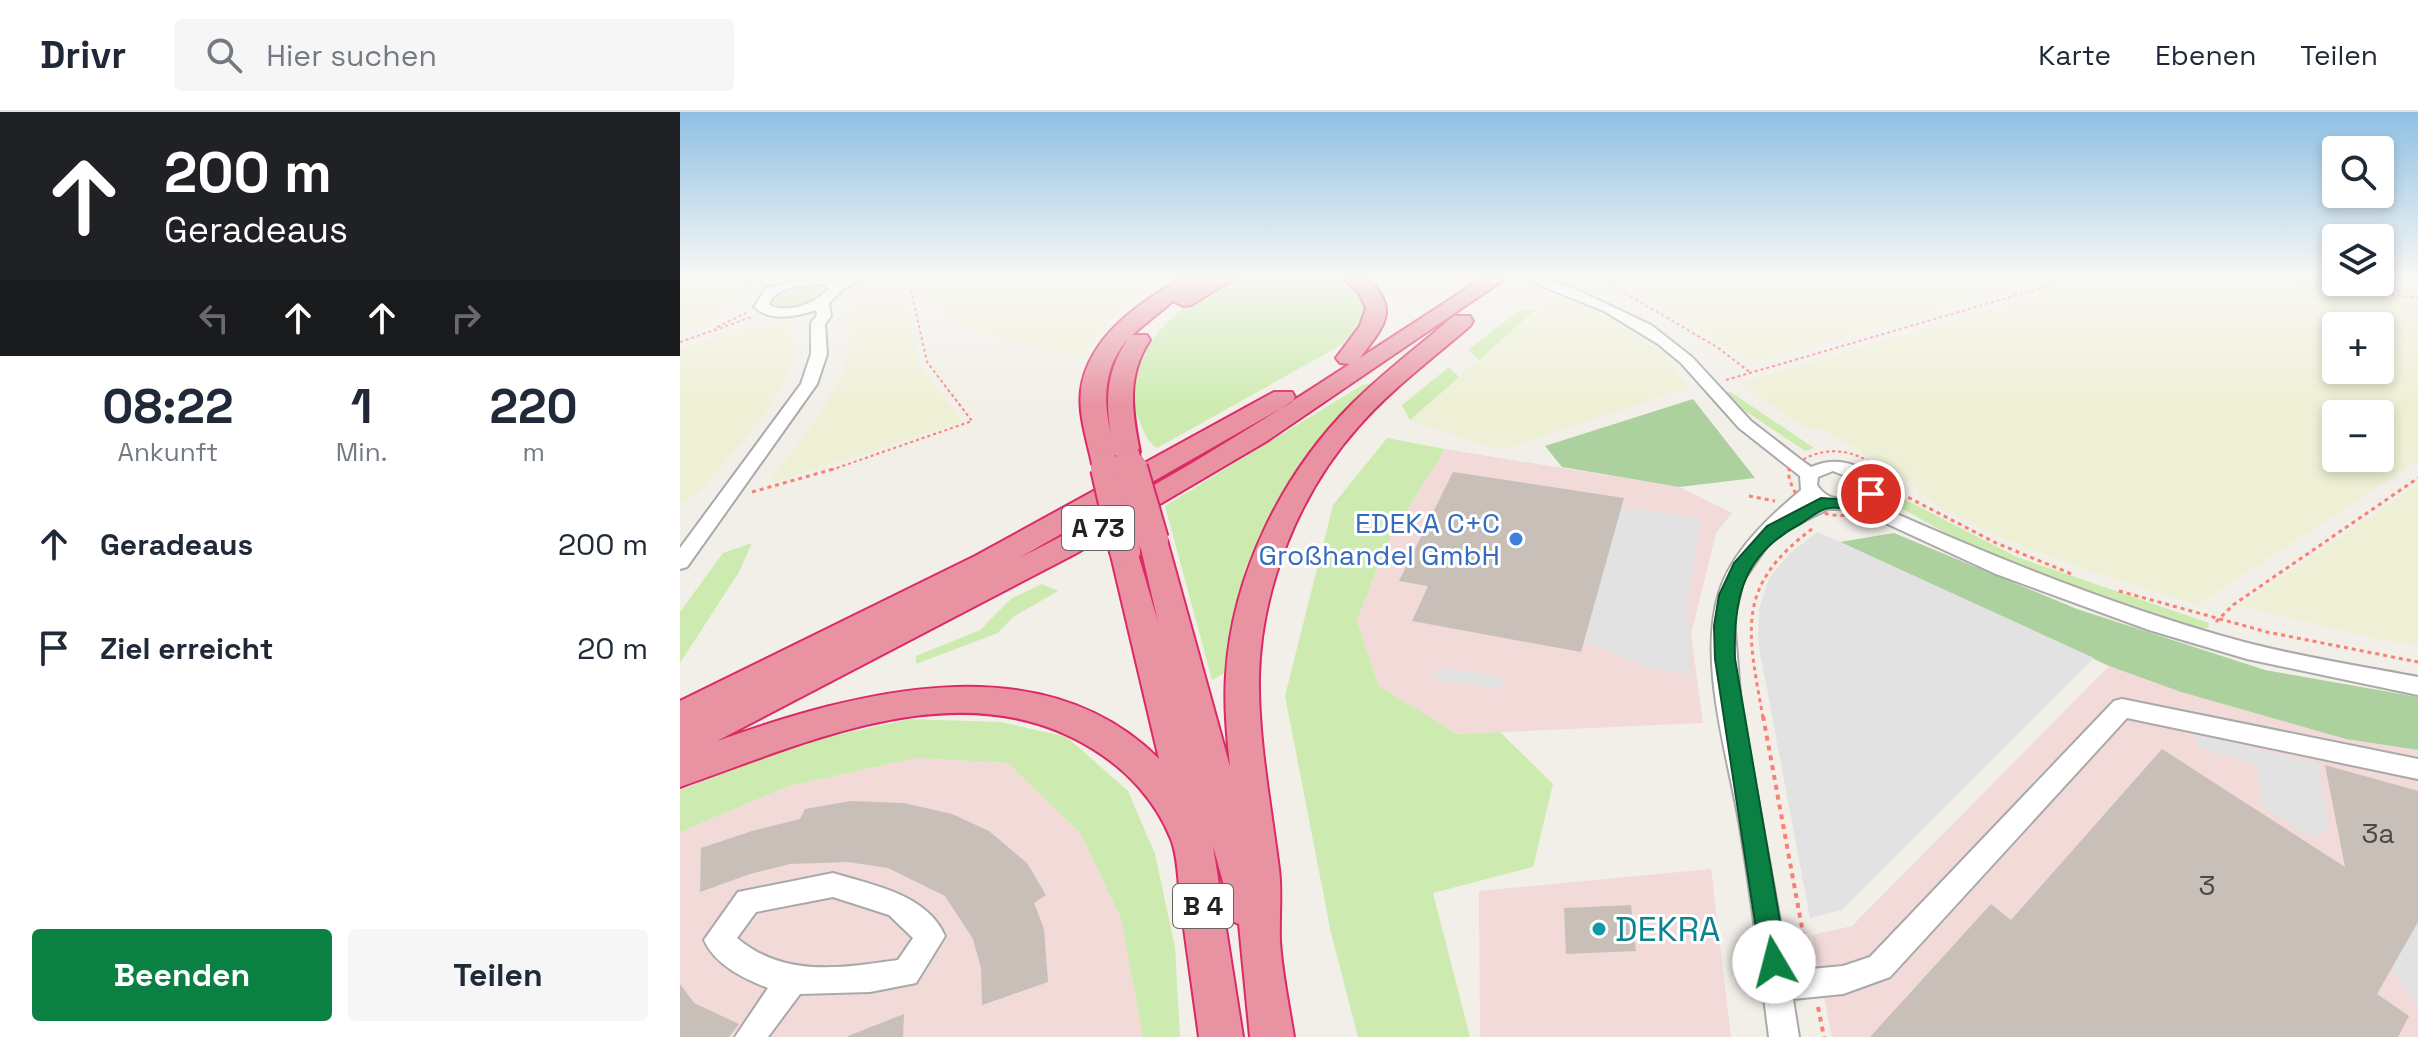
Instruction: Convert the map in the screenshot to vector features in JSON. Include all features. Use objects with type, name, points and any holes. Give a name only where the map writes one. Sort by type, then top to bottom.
[{"type":"highway","points":[[1134,321],[1102,363],[1093,387],[1094,415],[1116,458],[1139,546],[1194,844]]},
{"type":"highway","points":[[1116,458],[1118,383],[1123,364],[1144,332],[1155,321]]},
{"type":"highway","points":[[1348,358],[1375,321]]},
{"type":"highway","name":"A 73","points":[[680,717],[904,607],[1074,517],[1348,358],[1405,321]]},
{"type":"highway","name":"A 73","points":[[680,744],[1079,539],[1258,436],[1431,321]]},
{"type":"highway","points":[[1260,944],[1261,882],[1243,708],[1246,637],[1276,532],[1303,483],[1335,438],[1395,378],[1461,321]]},
{"type":"highway","points":[[1139,546],[1193,686],[1245,900],[1260,944]]},
{"type":"highway","points":[[680,772],[750,742],[843,715],[909,702],[978,700],[1037,709],[1082,722],[1127,751],[1172,802],[1194,844]]},
{"type":"highway","name":"B 4","points":[[1194,844],[1221,1037]]},
{"type":"highway","name":"B 4","points":[[1260,944],[1272,1037]]},
{"type":"street","points":[[680,562],[809,384],[819,354],[818,323],[812,321]]},
{"type":"street","points":[[1633,321],[1656,334],[1683,357],[1768,447],[1820,490],[1849,506],[1865,499]]},
{"type":"street","points":[[1784,1037],[1730,698],[1724,626],[1728,595],[1740,567],[1773,530],[1820,490],[1842,466],[1868,479],[1865,499]]},
{"type":"street","points":[[1865,499],[1893,522],[1911,526],[2003,569],[2156,624],[2247,651],[2418,686]]},
{"type":"street","points":[[1777,986],[1865,976],[1880,967],[2122,708],[2418,769]]},
{"type":"street","points":[[833,885],[897,905],[931,936],[906,973],[839,982],[794,978],[753,968],[718,940],[748,901],[833,885]]},
{"type":"street","points":[[750,1037],[794,978]]},
{"type":"path","points":[[713,329],[733,321]]},
{"type":"path","points":[[680,342],[733,321]]},
{"type":"path","points":[[733,492],[755,492],[808,478],[972,421],[927,362],[918,321]]},
{"type":"path","points":[[1674,321],[1705,339],[1751,373]]},
{"type":"path","points":[[1708,385],[1928,321]]},
{"type":"path","points":[[2216,621],[2233,605],[2418,478]]},
{"type":"path","points":[[1820,490],[1788,546],[1763,574],[1750,614],[1753,673],[1824,1037]]},
{"type":"path","points":[[1894,490],[1996,543],[2074,575]]},
{"type":"path","points":[[1749,496],[1775,501]]},
{"type":"path","points":[[2115,590],[2216,621],[2351,653],[2418,662]]},
{"type":"shaded area","points":[[1445,449],[1679,487],[1732,513],[1716,533],[1691,635],[1703,723],[1457,734],[1379,686],[1357,621],[1387,543]]},
{"type":"shaded area","points":[[1618,507],[1701,518],[1688,602],[1690,675],[1651,668],[1583,642]]},
{"type":"shaded area","points":[[1818,532],[2094,658],[1842,910],[1810,918],[1758,642],[1759,609],[1769,578],[1790,553]]},
{"type":"shaded area","points":[[2109,666],[2181,692],[2346,739],[2418,750],[2418,1037],[1832,1037],[1812,935],[1852,926]]},
{"type":"shaded area","points":[[1437,667],[1504,677],[1500,689],[1433,679]]},
{"type":"shaded area","points":[[2193,734],[2319,764],[2329,832],[2309,837],[2263,807],[2257,766],[2198,747]]},
{"type":"shaded area","points":[[916,758],[1008,763],[1081,834],[1121,919],[1143,1037],[680,1037],[680,832],[789,786]]},
{"type":"shaded area","points":[[1711,869],[1731,1037],[1480,1037],[1479,891]]},
{"type":"shaded area","points":[[2418,923],[2418,1008],[2391,967]]},
{"type":"green space","points":[[680,321],[704,321],[680,334]]},
{"type":"green space","points":[[785,321],[791,330],[793,364],[768,410],[697,495],[680,504],[680,351],[725,333]]},
{"type":"green space","points":[[847,321],[911,321],[918,363],[962,422],[772,483],[771,479],[823,410],[843,371],[851,340]]},
{"type":"green space","points":[[953,321],[1109,321],[1090,340],[1081,357],[962,329]]},
{"type":"green space","points":[[1168,321],[1365,321],[1341,345],[1157,448],[1145,434],[1138,417],[1133,398],[1134,378],[1140,360]]},
{"type":"green space","points":[[1505,321],[1522,321],[1479,360],[1468,350]]},
{"type":"green space","points":[[1521,321],[1616,321],[1659,351],[1689,387],[1501,450],[1410,420]]},
{"type":"green space","points":[[1684,321],[1899,321],[1761,360],[1746,359]]},
{"type":"green space","points":[[1950,321],[2322,321],[2322,384],[2394,384],[2394,321],[2418,321],[2418,460],[2197,605],[2089,571],[2007,540],[1934,504],[1895,471],[1827,432],[1801,425],[1741,383]]},
{"type":"green space","points":[[1449,367],[1459,377],[1410,420],[1402,405]]},
{"type":"green space","points":[[1372,383],[1322,435],[1282,497],[1246,566],[1229,671],[1212,680],[1165,506],[1362,385]]},
{"type":"green space","points":[[1724,391],[1732,393],[1814,448],[1805,451],[1745,411]]},
{"type":"green space","points":[[1693,399],[1755,478],[1679,487],[1562,467],[1545,446]]},
{"type":"green space","points":[[1387,438],[1445,449],[1387,543],[1357,621],[1379,686],[1457,734],[1500,732],[1553,784],[1533,867],[1433,893],[1470,1037],[1358,1037],[1331,933],[1285,696],[1333,505]]},
{"type":"green space","points":[[2418,484],[2418,644],[2396,643],[2240,606]]},
{"type":"green space","points":[[1902,498],[2017,557],[2209,623],[2208,628],[2193,628],[2089,595],[1975,550],[1896,505]]},
{"type":"green space","points":[[1894,533],[2077,609],[2265,670],[2418,697],[2418,750],[2346,739],[2181,692],[2109,666],[1840,542]]},
{"type":"green space","points":[[752,543],[739,572],[680,663],[680,612],[723,553]]},
{"type":"green space","points":[[1042,584],[1058,591],[1013,617],[998,633],[916,664],[916,656],[980,630],[1012,598]]},
{"type":"green space","points":[[909,719],[1001,722],[1067,737],[1128,791],[1155,854],[1175,947],[1180,1037],[1143,1037],[1121,919],[1081,834],[1008,763],[916,758],[789,786],[680,832],[680,790],[805,742]]},
{"type":"building","name":"EDEKA C+C Großhandel GmbH","points":[[1453,472],[1624,498],[1581,652],[1412,621],[1428,586],[1399,581]]},
{"type":"building","points":[[2162,749],[2345,867],[2325,765],[2418,791],[2418,922],[2377,994],[2409,1016],[2398,1037],[1870,1037],[1991,904],[2011,920]]},
{"type":"building","points":[[851,801],[904,803],[952,814],[989,831],[1027,863],[1046,895],[1034,903],[1044,929],[1048,982],[982,1005],[981,968],[973,939],[945,896],[888,868],[848,862],[790,864],[700,892],[701,848],[800,819],[805,809]]},
{"type":"building","name":"DEKRA","points":[[1631,905],[1636,951],[1566,954],[1564,908]]},
{"type":"building","points":[[680,984],[694,1003],[739,1024],[729,1037],[680,1037]]},
{"type":"building","points":[[904,1014],[903,1037],[848,1037],[848,1036]]},
{"type":"place","name":"EDEKA C+C Großhandel GmbH","points":[[1516,539]]},
{"type":"place","name":"DEKRA","points":[[1599,929]]},
{"type":"route","points":[[1774,962],[1725,659],[1724,626],[1728,595],[1740,567],[1773,530],[1790,524],[1827,502],[1849,506],[1867,500],[1871,494]]}]
